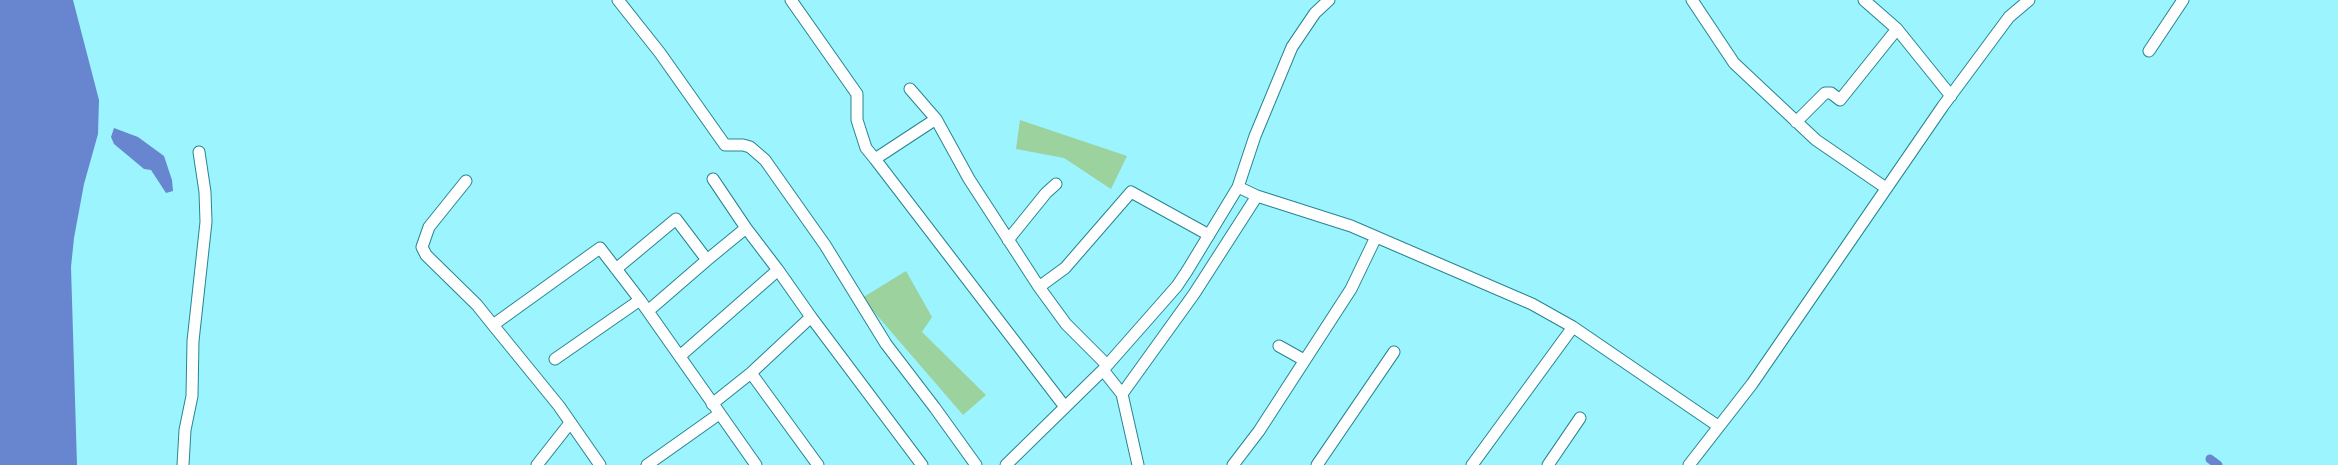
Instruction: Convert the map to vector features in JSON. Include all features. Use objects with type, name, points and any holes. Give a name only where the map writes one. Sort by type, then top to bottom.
[{"type":"street","points":[[618,0],[660,53],[725,146],[743,145],[750,147],[765,160],[825,245],[886,344],[936,408],[976,465]]},
{"type":"street","points":[[791,0],[857,94],[857,120],[866,148],[1065,407]]},
{"type":"street","points":[[1006,465],[1105,368],[1176,286],[1238,187],[1255,136],[1292,47],[1315,14],[1329,0]]},
{"type":"street","points":[[1692,0],[1734,63],[1816,140],[1886,188]]},
{"type":"street","points":[[1864,0],[1897,29],[1951,96]]},
{"type":"street","points":[[1689,465],[1752,384],[1951,96],[2009,17],[2029,0]]},
{"type":"street","points":[[2149,51],[2183,0]]},
{"type":"street","points":[[1796,122],[1825,93],[1831,93],[1840,100],[1897,29]]},
{"type":"street","points":[[910,89],[936,119],[969,179],[1040,287],[1066,324],[1105,368],[1122,394],[1138,465]]},
{"type":"street","points":[[875,159],[936,119]]},
{"type":"street","points":[[183,465],[185,430],[192,396],[193,341],[206,222],[205,192],[199,152]]},
{"type":"street","points":[[713,179],[746,228],[811,317],[922,465]]},
{"type":"street","points":[[466,181],[429,227],[422,247],[426,255],[477,305],[570,423],[600,465]]},
{"type":"street","points":[[1008,240],[1046,193],[1056,184]]},
{"type":"street","points":[[1238,187],[1257,196],[1376,237],[1532,304],[1573,327],[1718,426]]},
{"type":"street","points":[[1040,287],[1065,268],[1131,192],[1208,234]]},
{"type":"street","points":[[1122,394],[1194,294],[1257,196]]},
{"type":"street","points":[[616,269],[676,219],[706,260]]},
{"type":"street","points":[[648,311],[706,260],[746,228]]},
{"type":"street","points":[[1233,465],[1258,431],[1351,289],[1376,237]]},
{"type":"street","points":[[493,325],[600,248],[648,311],[756,465]]},
{"type":"street","points":[[680,356],[778,270]]},
{"type":"street","points":[[555,359],[640,300]]},
{"type":"street","points":[[712,404],[751,372],[811,317]]},
{"type":"street","points":[[1472,465],[1573,327]]},
{"type":"street","points":[[1279,346],[1304,360]]},
{"type":"street","points":[[1317,465],[1394,352]]},
{"type":"street","points":[[751,372],[818,465]]},
{"type":"street","points":[[647,465],[719,414]]},
{"type":"street","points":[[1548,465],[1580,418]]},
{"type":"street","points":[[537,465],[570,423]]},
{"type":"green space","points":[[1020,120],[1127,156],[1111,189],[1064,158],[1016,149]]},
{"type":"green space","points":[[906,271],[932,317],[922,332],[986,395],[963,415],[862,298]]},
{"type":"water","points":[[0,0],[73,0],[99,100],[98,134],[84,184],[74,238],[71,267],[77,465],[0,465]]},
{"type":"water","points":[[114,128],[138,137],[164,156],[172,180],[173,191],[166,193],[151,170],[144,169],[114,144],[111,137]]},
{"type":"waterway","points":[[2210,459],[2218,465]]}]
